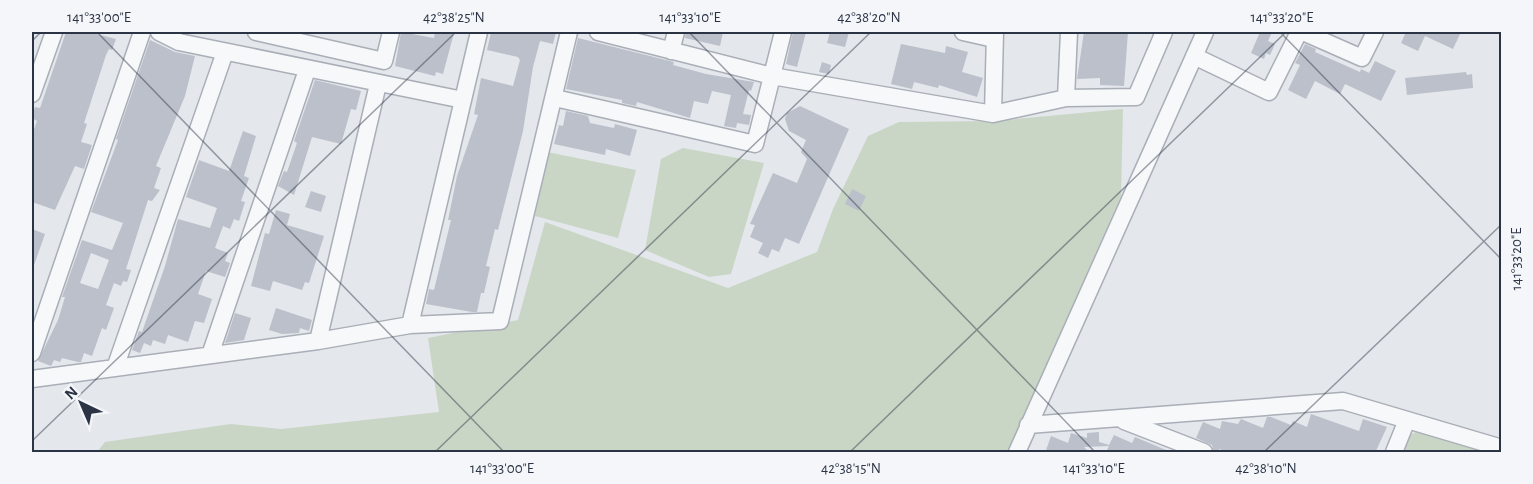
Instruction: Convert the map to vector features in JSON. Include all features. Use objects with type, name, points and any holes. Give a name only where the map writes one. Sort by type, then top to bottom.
[{"type":"street","points":[[32,94],[54,32]]},
{"type":"street","points":[[32,353],[142,32]]},
{"type":"street","points":[[159,32],[178,42],[463,100]]},
{"type":"street","points":[[256,32],[384,61],[391,32]]},
{"type":"street","points":[[410,325],[479,32]]},
{"type":"street","points":[[32,379],[318,341],[410,325],[500,321],[569,32]]},
{"type":"street","points":[[598,32],[772,76],[993,114],[1066,98],[1136,97],[1164,32]]},
{"type":"street","points":[[671,51],[676,32]]},
{"type":"street","points":[[555,98],[755,144],[783,32]]},
{"type":"street","points":[[963,32],[994,35],[993,114]]},
{"type":"street","points":[[1066,98],[1069,32]]},
{"type":"street","points":[[1017,453],[1205,32]]},
{"type":"street","points":[[1194,56],[1269,93],[1301,32],[1362,58],[1375,32]]},
{"type":"street","points":[[115,368],[225,52]]},
{"type":"street","points":[[210,355],[307,70]]},
{"type":"street","points":[[318,341],[378,84]]},
{"type":"street","points":[[1028,425],[1343,401],[1502,448]]},
{"type":"street","points":[[1120,419],[1204,453]]},
{"type":"street","points":[[1394,453],[1407,420]]},
{"type":"green space","points":[[1123,109],[1121,196],[1008,452],[97,452],[105,442],[231,424],[281,429],[439,412],[428,338],[518,320],[545,222],[728,288],[817,252],[833,209],[868,136],[899,122],[996,121]]},
{"type":"green space","points":[[683,148],[764,163],[731,274],[709,277],[645,250],[661,159]]},
{"type":"green space","points":[[547,152],[636,170],[618,238],[535,216]]},
{"type":"green space","points":[[1417,431],[1484,452],[1402,452],[1409,436]]},
{"type":"building","points":[[66,32],[89,32],[116,39],[112,50],[109,49],[106,55],[84,123],[87,124],[81,142],[92,145],[84,169],[75,166],[55,210],[32,202],[32,135],[37,121],[32,118],[35,107],[40,108]]},
{"type":"building","points":[[401,32],[434,38],[435,32],[454,33],[443,74],[436,72],[435,76],[395,66]]},
{"type":"building","points":[[491,32],[556,32],[553,44],[540,41],[533,67],[523,131],[498,230],[495,229],[486,266],[490,267],[484,293],[481,293],[477,312],[472,312],[426,304],[429,289],[434,290],[451,220],[448,220],[457,176],[478,115],[474,114],[481,78],[513,86],[520,60],[518,57],[487,50]]},
{"type":"building","points":[[686,32],[723,32],[720,46],[685,38]]},
{"type":"building","points":[[793,32],[806,32],[797,67],[786,64]]},
{"type":"building","points":[[830,32],[849,32],[845,47],[827,43]]},
{"type":"building","points":[[1084,32],[1128,32],[1124,86],[1100,85],[1100,78],[1077,79]]},
{"type":"building","points":[[1260,32],[1272,32],[1268,41],[1275,44],[1270,55],[1266,53],[1264,59],[1251,53]]},
{"type":"building","points":[[1406,32],[1461,32],[1453,49],[1425,36],[1418,51],[1401,43]]},
{"type":"building","points":[[578,38],[674,62],[673,65],[706,74],[754,82],[751,91],[749,90],[743,114],[751,115],[749,125],[737,123],[736,128],[724,126],[731,95],[712,91],[708,104],[694,101],[690,118],[637,102],[636,106],[622,103],[622,100],[566,89]]},
{"type":"building","points":[[150,40],[175,52],[195,56],[185,96],[156,166],[161,168],[154,188],[160,190],[152,201],[148,200],[126,269],[131,270],[127,282],[123,281],[121,286],[114,283],[106,305],[114,308],[106,330],[102,328],[92,356],[84,353],[81,362],[62,358],[60,362],[54,360],[51,366],[38,361],[58,320],[65,297],[62,297],[82,240],[112,250],[123,223],[91,212],[118,140],[116,139]],"holes":[[[91,253],[109,260],[98,289],[80,283]]]},
{"type":"building","points":[[901,44],[945,53],[946,46],[968,52],[962,72],[983,78],[977,97],[939,85],[938,88],[914,82],[912,89],[891,84]]},
{"type":"building","points":[[1305,44],[1316,49],[1315,52],[1360,72],[1361,69],[1369,73],[1375,61],[1396,71],[1381,101],[1345,84],[1340,94],[1315,81],[1306,99],[1288,90],[1300,65],[1295,63]]},
{"type":"building","points":[[822,62],[831,65],[829,74],[819,72]]},
{"type":"building","points":[[1466,72],[1467,75],[1472,74],[1473,88],[1407,95],[1405,78]]},
{"type":"building","points":[[315,80],[361,91],[356,110],[351,109],[341,144],[312,137],[294,195],[278,186],[284,171],[287,172],[297,143],[294,141]]},
{"type":"building","points":[[800,106],[849,129],[799,244],[785,238],[779,252],[772,249],[768,258],[758,253],[763,243],[750,237],[755,225],[750,224],[773,173],[797,183],[807,159],[801,152],[806,140],[789,131],[785,119],[787,113]]},
{"type":"building","points":[[566,111],[588,116],[590,123],[614,128],[615,124],[637,130],[630,156],[606,149],[605,155],[554,144],[559,125],[563,126]]},
{"type":"building","points":[[243,131],[256,136],[244,176],[249,178],[241,201],[245,202],[239,221],[234,219],[230,229],[223,226],[215,248],[228,253],[225,261],[230,263],[225,277],[206,271],[198,294],[212,299],[204,323],[195,321],[188,342],[168,335],[165,344],[153,340],[151,346],[144,343],[140,353],[132,350],[139,331],[142,332],[165,266],[178,219],[210,228],[217,208],[186,197],[199,160],[229,171]]},
{"type":"building","points":[[852,189],[866,196],[859,211],[845,204]]},
{"type":"building","points":[[311,191],[326,196],[321,212],[305,207]]},
{"type":"building","points":[[276,210],[290,214],[287,225],[324,236],[309,283],[305,282],[302,290],[273,281],[270,291],[251,286],[265,233],[269,234]]},
{"type":"building","points":[[32,229],[45,234],[33,268],[32,267]]},
{"type":"building","points":[[276,308],[312,320],[309,331],[300,328],[299,333],[282,334],[269,330]]},
{"type":"building","points":[[235,313],[251,318],[244,340],[225,343]]},
{"type":"building","points":[[1311,414],[1359,431],[1363,419],[1387,427],[1375,453],[1229,453],[1219,449],[1218,453],[1214,453],[1212,445],[1196,438],[1203,422],[1220,429],[1222,421],[1238,424],[1241,419],[1263,428],[1267,417],[1271,417],[1291,425],[1293,421],[1307,427]]},
{"type":"building","points":[[1099,432],[1099,442],[1109,445],[1114,435],[1132,443],[1135,437],[1173,453],[1114,453],[1107,450],[1109,446],[1084,447],[1090,453],[1045,453],[1051,436],[1068,443],[1071,433],[1087,438],[1087,433]]}]
